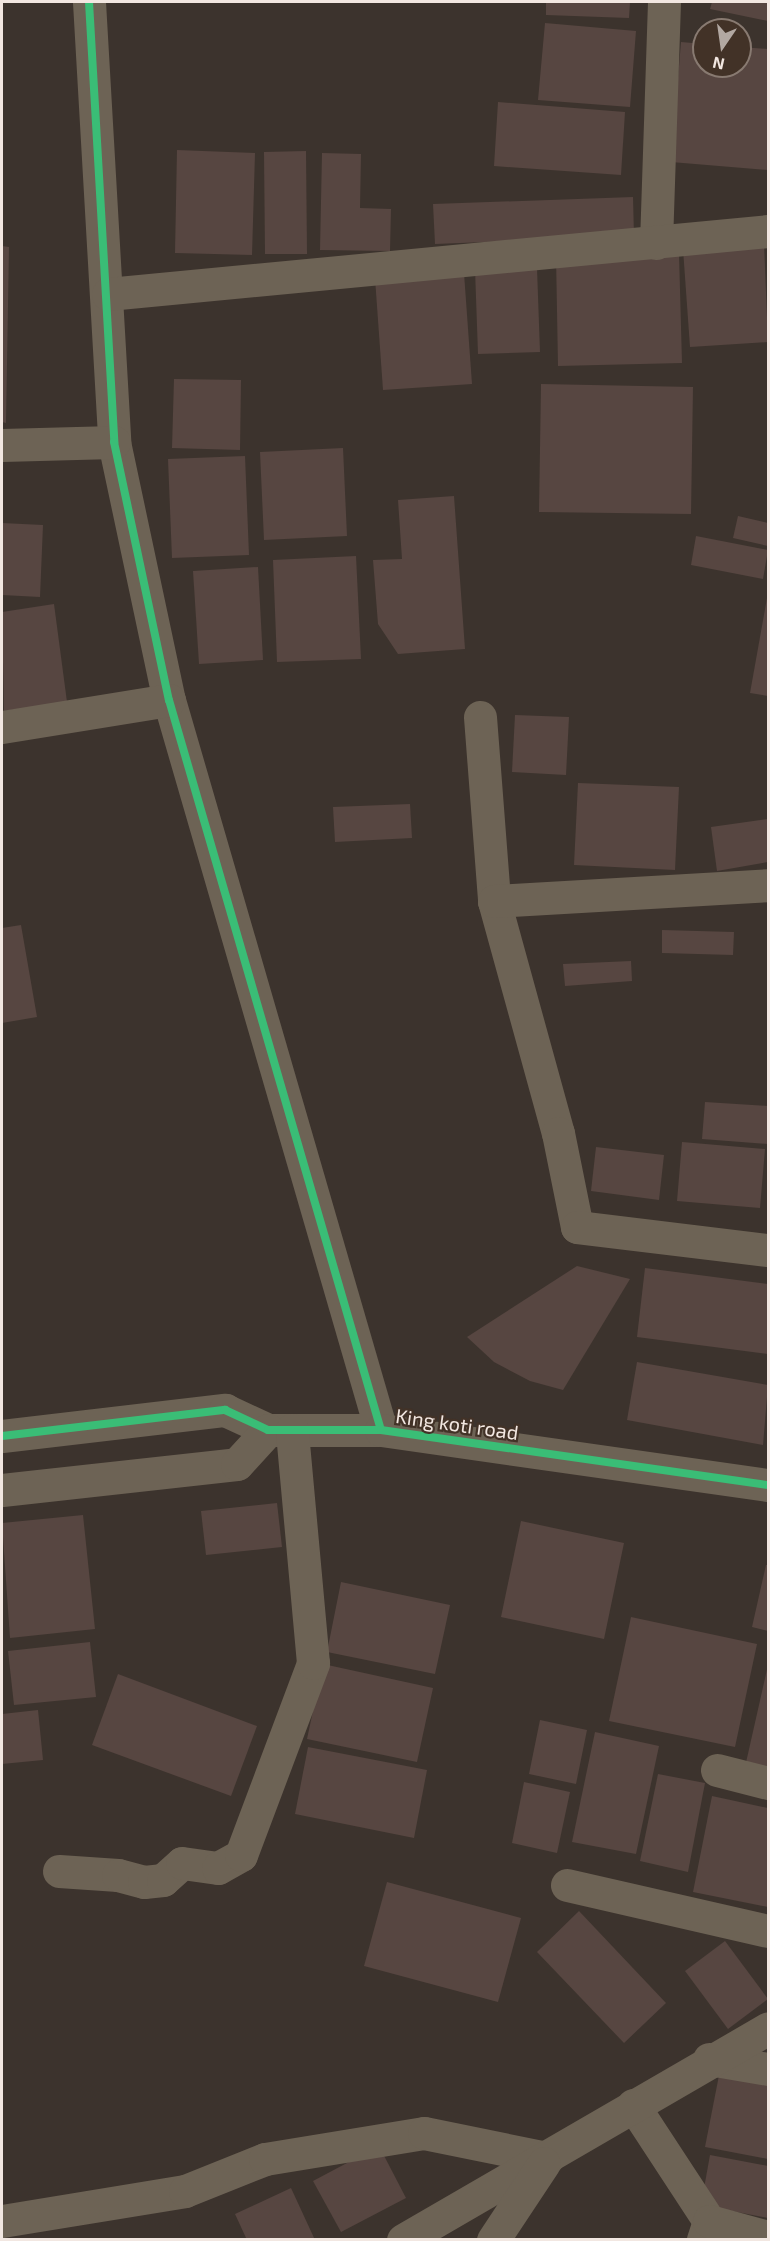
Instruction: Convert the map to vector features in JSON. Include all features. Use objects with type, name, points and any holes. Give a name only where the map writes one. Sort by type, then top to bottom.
[{"type":"street","points":[[89,2],[108,294],[114,442],[168,700],[381,1430]]},
{"type":"street","points":[[656,243],[664,2]]},
{"type":"street","points":[[108,294],[768,231]]},
{"type":"street","points":[[2,445],[114,442]]},
{"type":"street","points":[[2,727],[168,700]]},
{"type":"street","points":[[480,717],[494,901],[558,1133],[577,1227],[768,1250]]},
{"type":"street","points":[[494,901],[768,885]]},
{"type":"street","name":"King koti road","points":[[2,1436],[225,1410],[280,1430],[381,1430],[768,1485]]},
{"type":"street","points":[[2,1490],[237,1464],[280,1430]]},
{"type":"street","points":[[59,1871],[153,1881],[163,1880],[182,1863],[218,1868],[241,1856],[313,1663],[280,1430]]},
{"type":"street","points":[[717,1770],[768,1783]]},
{"type":"street","points":[[567,1885],[768,1930]]},
{"type":"street","points":[[403,2240],[547,2158],[709,2060],[768,2028]]},
{"type":"street","points":[[709,2060],[768,2068]]},
{"type":"street","points":[[633,2105],[706,2230],[768,2237]]},
{"type":"street","points":[[2,2221],[185,2192],[265,2159],[424,2133],[547,2158]]},
{"type":"street","points":[[493,2240],[547,2158]]},
{"type":"building","points":[[546,2],[630,2],[629,18],[546,15]]},
{"type":"building","points":[[712,2],[768,2],[768,21],[710,9]]},
{"type":"building","points":[[545,23],[636,31],[630,107],[538,100]]},
{"type":"building","points":[[681,42],[692,43],[692,78],[752,78],[752,48],[768,49],[768,170],[671,162]]},
{"type":"building","points":[[498,102],[625,112],[621,175],[494,166]]},
{"type":"building","points":[[177,150],[255,153],[252,255],[175,253]]},
{"type":"building","points":[[306,151],[307,254],[265,254],[264,152]]},
{"type":"building","points":[[322,153],[361,154],[360,208],[391,209],[390,251],[320,250]]},
{"type":"building","points":[[633,197],[634,236],[435,244],[433,204]]},
{"type":"building","points":[[764,243],[768,342],[690,347],[683,249]]},
{"type":"building","points":[[2,246],[9,247],[6,423],[2,422]]},
{"type":"building","points":[[679,253],[682,363],[558,366],[556,255]]},
{"type":"building","points":[[537,268],[540,352],[478,354],[475,269]]},
{"type":"building","points":[[464,273],[472,384],[383,390],[375,278]]},
{"type":"building","points":[[174,379],[241,380],[240,450],[172,448]]},
{"type":"building","points":[[541,384],[693,387],[691,514],[539,512]]},
{"type":"building","points":[[343,448],[347,536],[264,540],[260,452]]},
{"type":"building","points":[[245,456],[249,555],[172,558],[168,459]]},
{"type":"building","points":[[454,496],[465,649],[398,654],[378,624],[373,560],[402,559],[398,500]]},
{"type":"building","points":[[738,516],[768,523],[768,546],[733,538]]},
{"type":"building","points":[[2,523],[43,525],[40,597],[2,595]]},
{"type":"building","points":[[696,536],[768,550],[763,579],[691,565]]},
{"type":"building","points":[[356,556],[361,659],[277,662],[273,560]]},
{"type":"building","points":[[258,567],[263,660],[199,664],[193,571]]},
{"type":"building","points":[[768,598],[768,696],[750,693]]},
{"type":"building","points":[[54,604],[67,702],[4,711],[2,612]]},
{"type":"building","points":[[515,715],[569,717],[566,775],[512,772]]},
{"type":"building","points":[[578,783],[679,787],[675,870],[574,865]]},
{"type":"building","points":[[410,804],[412,838],[335,842],[333,807]]},
{"type":"building","points":[[768,819],[768,862],[717,871],[711,827]]},
{"type":"building","points":[[21,925],[37,1017],[2,1023],[2,928]]},
{"type":"building","points":[[662,930],[734,932],[733,955],[662,953]]},
{"type":"building","points":[[631,961],[632,981],[565,986],[563,964]]},
{"type":"building","points":[[705,1102],[768,1106],[768,1144],[702,1139]]},
{"type":"building","points":[[682,1142],[765,1149],[760,1208],[677,1201]]},
{"type":"building","points":[[596,1147],[664,1155],[659,1200],[591,1191]]},
{"type":"building","points":[[577,1266],[630,1279],[563,1390],[530,1381],[494,1362],[467,1337]]},
{"type":"building","points":[[645,1268],[768,1284],[768,1354],[637,1337]]},
{"type":"building","points":[[637,1362],[768,1385],[763,1445],[627,1420]]},
{"type":"building","points":[[277,1503],[282,1547],[206,1555],[201,1511]]},
{"type":"building","points":[[83,1515],[95,1629],[10,1638],[2,1523]]},
{"type":"building","points":[[521,1521],[624,1543],[604,1639],[501,1617]]},
{"type":"building","points":[[766,1565],[768,1565],[768,1631],[752,1627]]},
{"type":"building","points":[[341,1582],[450,1605],[435,1674],[327,1652]]},
{"type":"building","points":[[631,1617],[757,1644],[735,1747],[609,1721]]},
{"type":"building","points":[[90,1642],[96,1697],[14,1705],[8,1651]]},
{"type":"building","points":[[323,1664],[433,1688],[417,1762],[307,1739]]},
{"type":"building","points":[[768,1665],[768,1772],[745,1767]]},
{"type":"building","points":[[118,1674],[257,1726],[231,1796],[92,1745]]},
{"type":"building","points":[[38,1710],[43,1760],[2,1764],[2,1714]]},
{"type":"building","points":[[540,1720],[587,1730],[576,1784],[529,1774]]},
{"type":"building","points":[[595,1732],[659,1746],[636,1854],[572,1842]]},
{"type":"building","points":[[308,1747],[427,1770],[414,1838],[295,1814]]},
{"type":"building","points":[[658,1774],[705,1783],[688,1872],[640,1861]]},
{"type":"building","points":[[524,1782],[570,1792],[557,1853],[512,1843]]},
{"type":"building","points":[[712,1796],[768,1808],[768,1907],[693,1892]]},
{"type":"building","points":[[387,1882],[521,1918],[498,2002],[364,1966]]},
{"type":"building","points":[[579,1911],[666,2003],[624,2043],[537,1952]]},
{"type":"building","points":[[725,1941],[768,1999],[728,2029],[685,1971]]},
{"type":"building","points":[[721,2065],[768,2074],[768,2159],[705,2147]]},
{"type":"building","points":[[379,2146],[406,2198],[341,2232],[313,2181]]},
{"type":"building","points":[[710,2155],[768,2166],[768,2218],[701,2205]]},
{"type":"building","points":[[291,2188],[315,2240],[247,2240],[235,2214]]},
{"type":"cycle path","points":[[89,2],[114,442],[169,700],[381,1430]]},
{"type":"cycle path","points":[[2,1436],[225,1410],[268,1430],[381,1430],[768,1485]]}]
